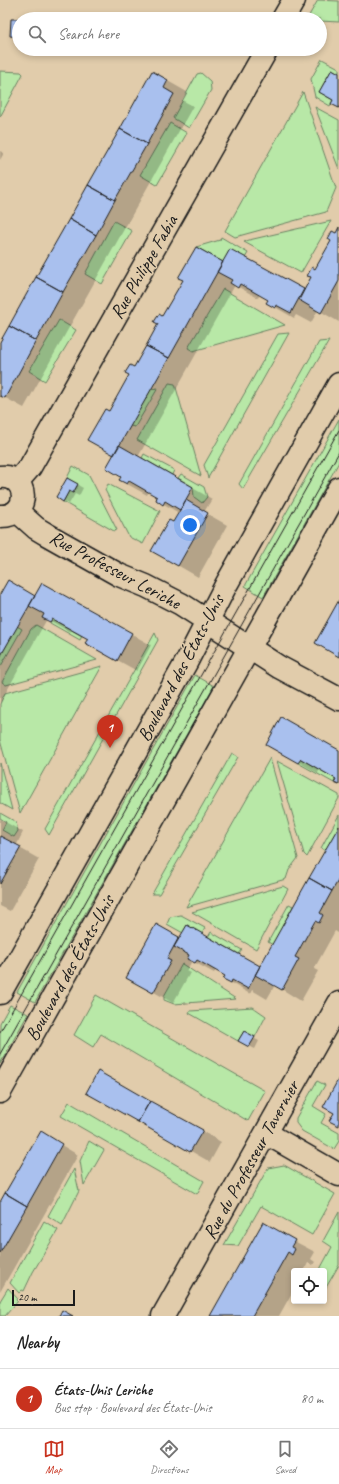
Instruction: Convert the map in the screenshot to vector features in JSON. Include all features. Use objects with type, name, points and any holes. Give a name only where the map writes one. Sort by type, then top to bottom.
[{"type":"main road","points":[[287,12],[294,0]]},
{"type":"main road","name":"Rue Philippe Fabia","points":[[8,479],[30,467],[263,56]]},
{"type":"main road","name":"Boulevard des États-Unis","points":[[0,993],[208,622],[226,585],[339,384]]},
{"type":"main road","points":[[8,479],[21,487],[23,499],[21,506],[9,513]]},
{"type":"main road","name":"Boulevard des États-Unis","points":[[0,1092],[339,488]]},
{"type":"main road","name":"Rue Professeur Leriche","points":[[9,513],[119,575],[161,594],[279,667],[339,699]]},
{"type":"main road","name":"Rue du Professeur Tavernier","points":[[163,1316],[339,1003]]},
{"type":"main road","points":[[266,1133],[339,1175]]},
{"type":"green space","points":[[318,0],[339,1],[339,22],[327,21],[327,12],[311,12]]},
{"type":"green space","points":[[322,59],[339,68],[339,73],[332,69],[319,92],[333,100],[330,106],[315,97],[311,79]]},
{"type":"green space","points":[[0,71],[21,72],[23,74],[0,117]]},
{"type":"green space","points":[[201,73],[210,81],[211,90],[189,128],[173,118],[197,74]]},
{"type":"green space","points":[[303,92],[336,188],[326,212],[235,237],[225,231]]},
{"type":"green space","points":[[315,107],[339,120],[339,169]]},
{"type":"green space","points":[[170,123],[187,133],[157,185],[140,175]]},
{"type":"green space","points":[[114,221],[132,231],[102,284],[85,274]]},
{"type":"green space","points":[[331,221],[301,273],[244,242],[249,240]]},
{"type":"green space","points":[[221,237],[248,253],[245,258],[223,262],[196,247],[220,240]]},
{"type":"green space","points":[[223,289],[285,325],[193,351],[188,348]]},
{"type":"green space","points":[[59,320],[76,330],[45,381],[29,371]]},
{"type":"green space","points":[[289,333],[208,478],[204,465],[278,334]]},
{"type":"green space","points":[[329,341],[243,489],[239,484],[319,342]]},
{"type":"green space","points":[[169,383],[175,384],[201,476],[137,440]]},
{"type":"green space","points":[[158,388],[135,427],[130,426],[151,389]]},
{"type":"green space","points":[[339,419],[339,462],[263,597],[245,586]]},
{"type":"green space","points":[[144,454],[174,470],[172,475],[142,458]]},
{"type":"green space","points":[[73,466],[89,475],[117,530],[114,531],[63,502],[69,491],[73,493],[78,485],[67,478]]},
{"type":"green space","points":[[181,474],[204,487],[207,497],[202,503],[194,497],[193,487],[178,478]]},
{"type":"green space","points":[[108,484],[160,511],[143,544],[129,537],[105,490]]},
{"type":"green space","points":[[52,619],[82,636],[80,640],[50,623]]},
{"type":"green space","points":[[36,625],[97,660],[6,685],[2,682],[31,629]]},
{"type":"green space","points":[[17,626],[22,629],[0,666],[0,657]]},
{"type":"green space","points":[[155,633],[158,640],[49,835],[45,829]]},
{"type":"green space","points":[[102,666],[20,813],[0,740],[0,704],[5,693]]},
{"type":"green space","points":[[195,675],[214,686],[35,1002],[17,992]]},
{"type":"green space","points":[[232,753],[238,757],[159,894],[152,894]]},
{"type":"green space","points":[[270,758],[298,858],[289,870],[286,879],[186,907]]},
{"type":"green space","points":[[301,759],[336,779],[334,783],[298,763]]},
{"type":"green space","points":[[277,761],[339,795],[339,798],[307,857],[304,854]]},
{"type":"green space","points":[[0,763],[12,810],[0,803]]},
{"type":"green space","points":[[0,813],[16,822],[18,831],[14,837],[2,830],[6,822],[0,818]]},
{"type":"green space","points":[[339,815],[339,826],[325,851],[321,848]]},
{"type":"green space","points":[[283,886],[288,889],[256,949],[192,912]]},
{"type":"green space","points":[[289,904],[293,906],[273,945],[268,942]]},
{"type":"green space","points":[[181,915],[205,928],[202,934],[187,925],[183,933],[167,924],[170,917]]},
{"type":"green space","points":[[211,932],[242,950],[239,954],[208,937]]},
{"type":"green space","points":[[182,964],[236,999],[174,1004],[164,1000],[164,996]]},
{"type":"green space","points":[[96,995],[265,1091],[248,1121],[101,1034],[93,1047],[74,1035]]},
{"type":"green space","points":[[10,1005],[28,1014],[0,1064],[0,1023]]},
{"type":"green space","points":[[253,1007],[266,1016],[255,1037],[244,1031],[238,1041],[189,1013],[190,1011]]},
{"type":"green space","points":[[317,1081],[325,1085],[313,1106],[326,1114],[321,1123],[339,1133],[339,1141],[334,1149],[302,1131],[296,1123],[296,1118]]},
{"type":"green space","points":[[69,1102],[204,1181],[197,1194],[61,1116]]},
{"type":"green space","points":[[89,1141],[104,1150],[84,1185],[80,1161]]},
{"type":"green space","points":[[284,1165],[335,1194],[312,1235],[261,1206],[238,1246],[224,1245],[268,1168]]},
{"type":"green space","points":[[74,1169],[79,1191],[62,1225],[48,1216]]},
{"type":"green space","points":[[339,1212],[339,1265],[327,1286],[327,1268],[321,1268],[332,1247],[323,1241]]},
{"type":"green space","points":[[44,1221],[58,1230],[33,1272],[24,1291],[22,1290],[19,1293],[10,1283]]},
{"type":"green space","points":[[8,1288],[18,1301],[5,1316],[0,1316],[0,1301]]},
{"type":"building","points":[[11,19],[12,19],[12,36],[10,36]]},
{"type":"building","points":[[332,69],[339,73],[339,108],[331,104],[333,100],[319,92]]},
{"type":"building","points":[[152,71],[168,80],[164,88],[174,94],[147,144],[120,129]]},
{"type":"building","points":[[120,129],[147,144],[115,200],[88,185]]},
{"type":"building","points":[[88,185],[115,200],[96,235],[69,219]]},
{"type":"building","points":[[69,219],[96,235],[63,292],[36,277]]},
{"type":"building","points":[[339,227],[339,281],[321,313],[299,300],[311,277],[307,276],[312,267],[315,269],[331,241],[328,239],[332,231],[336,233]]},
{"type":"building","points":[[196,247],[223,262],[169,358],[146,346],[158,324],[154,322],[159,314],[162,316],[183,280],[178,278]]},
{"type":"building","points":[[230,249],[304,289],[291,313],[276,305],[275,308],[266,303],[268,300],[240,284],[238,288],[230,283],[232,280],[217,272]]},
{"type":"building","points":[[36,277],[63,292],[36,341],[9,326]]},
{"type":"building","points":[[9,326],[36,341],[5,398],[0,396],[0,342]]},
{"type":"building","points":[[146,346],[169,358],[114,455],[87,440],[105,409],[109,411],[129,375],[125,373],[130,365],[134,367]]},
{"type":"building","points":[[119,445],[193,487],[180,510],[165,501],[163,505],[156,500],[157,497],[129,481],[127,484],[119,480],[121,477],[106,468]]},
{"type":"building","points":[[67,478],[78,484],[73,493],[69,491],[63,502],[56,497]]},
{"type":"building","points":[[186,500],[208,513],[178,566],[151,551],[169,520],[173,522]]},
{"type":"building","points":[[8,580],[35,596],[0,657],[0,594]]},
{"type":"building","points":[[42,583],[132,633],[117,661],[85,643],[88,639],[52,619],[50,622],[42,618],[44,614],[29,606]]},
{"type":"building","points":[[339,600],[339,657],[315,643]]},
{"type":"building","points":[[281,717],[339,750],[339,785],[334,783],[336,779],[301,759],[298,763],[266,745]]},
{"type":"building","points":[[339,826],[339,879],[332,891],[309,878]]},
{"type":"building","points":[[0,836],[21,847],[0,884]]},
{"type":"building","points":[[309,878],[332,891],[320,913],[323,915],[319,923],[315,921],[295,957],[299,959],[282,990],[255,975]]},
{"type":"building","points":[[156,924],[179,937],[167,959],[171,961],[153,993],[126,978]]},
{"type":"building","points":[[187,925],[260,966],[248,989],[232,980],[231,983],[223,979],[225,976],[197,960],[195,963],[187,959],[189,955],[174,947]]},
{"type":"building","points":[[244,1031],[255,1037],[249,1047],[238,1041]]},
{"type":"building","points":[[98,1071],[150,1101],[138,1122],[86,1093]]},
{"type":"building","points":[[339,1078],[339,1126],[329,1121],[334,1113],[323,1107]]},
{"type":"building","points":[[150,1101],[203,1130],[190,1152],[138,1122]]},
{"type":"building","points":[[41,1131],[62,1144],[27,1206],[5,1193]]},
{"type":"building","points":[[5,1193],[27,1206],[0,1253],[0,1202]]},
{"type":"building","points":[[263,1222],[295,1240],[291,1247],[295,1249],[292,1255],[288,1252],[252,1316],[210,1316]]},
{"type":"building","points":[[62,1310],[73,1316],[59,1316]]},
{"type":"tram line","points":[[0,1032],[339,430]]},
{"type":"tram line","points":[[0,1054],[339,452]]},
{"type":"place","name":"États-Unis Leriche","points":[[110,748]]}]
